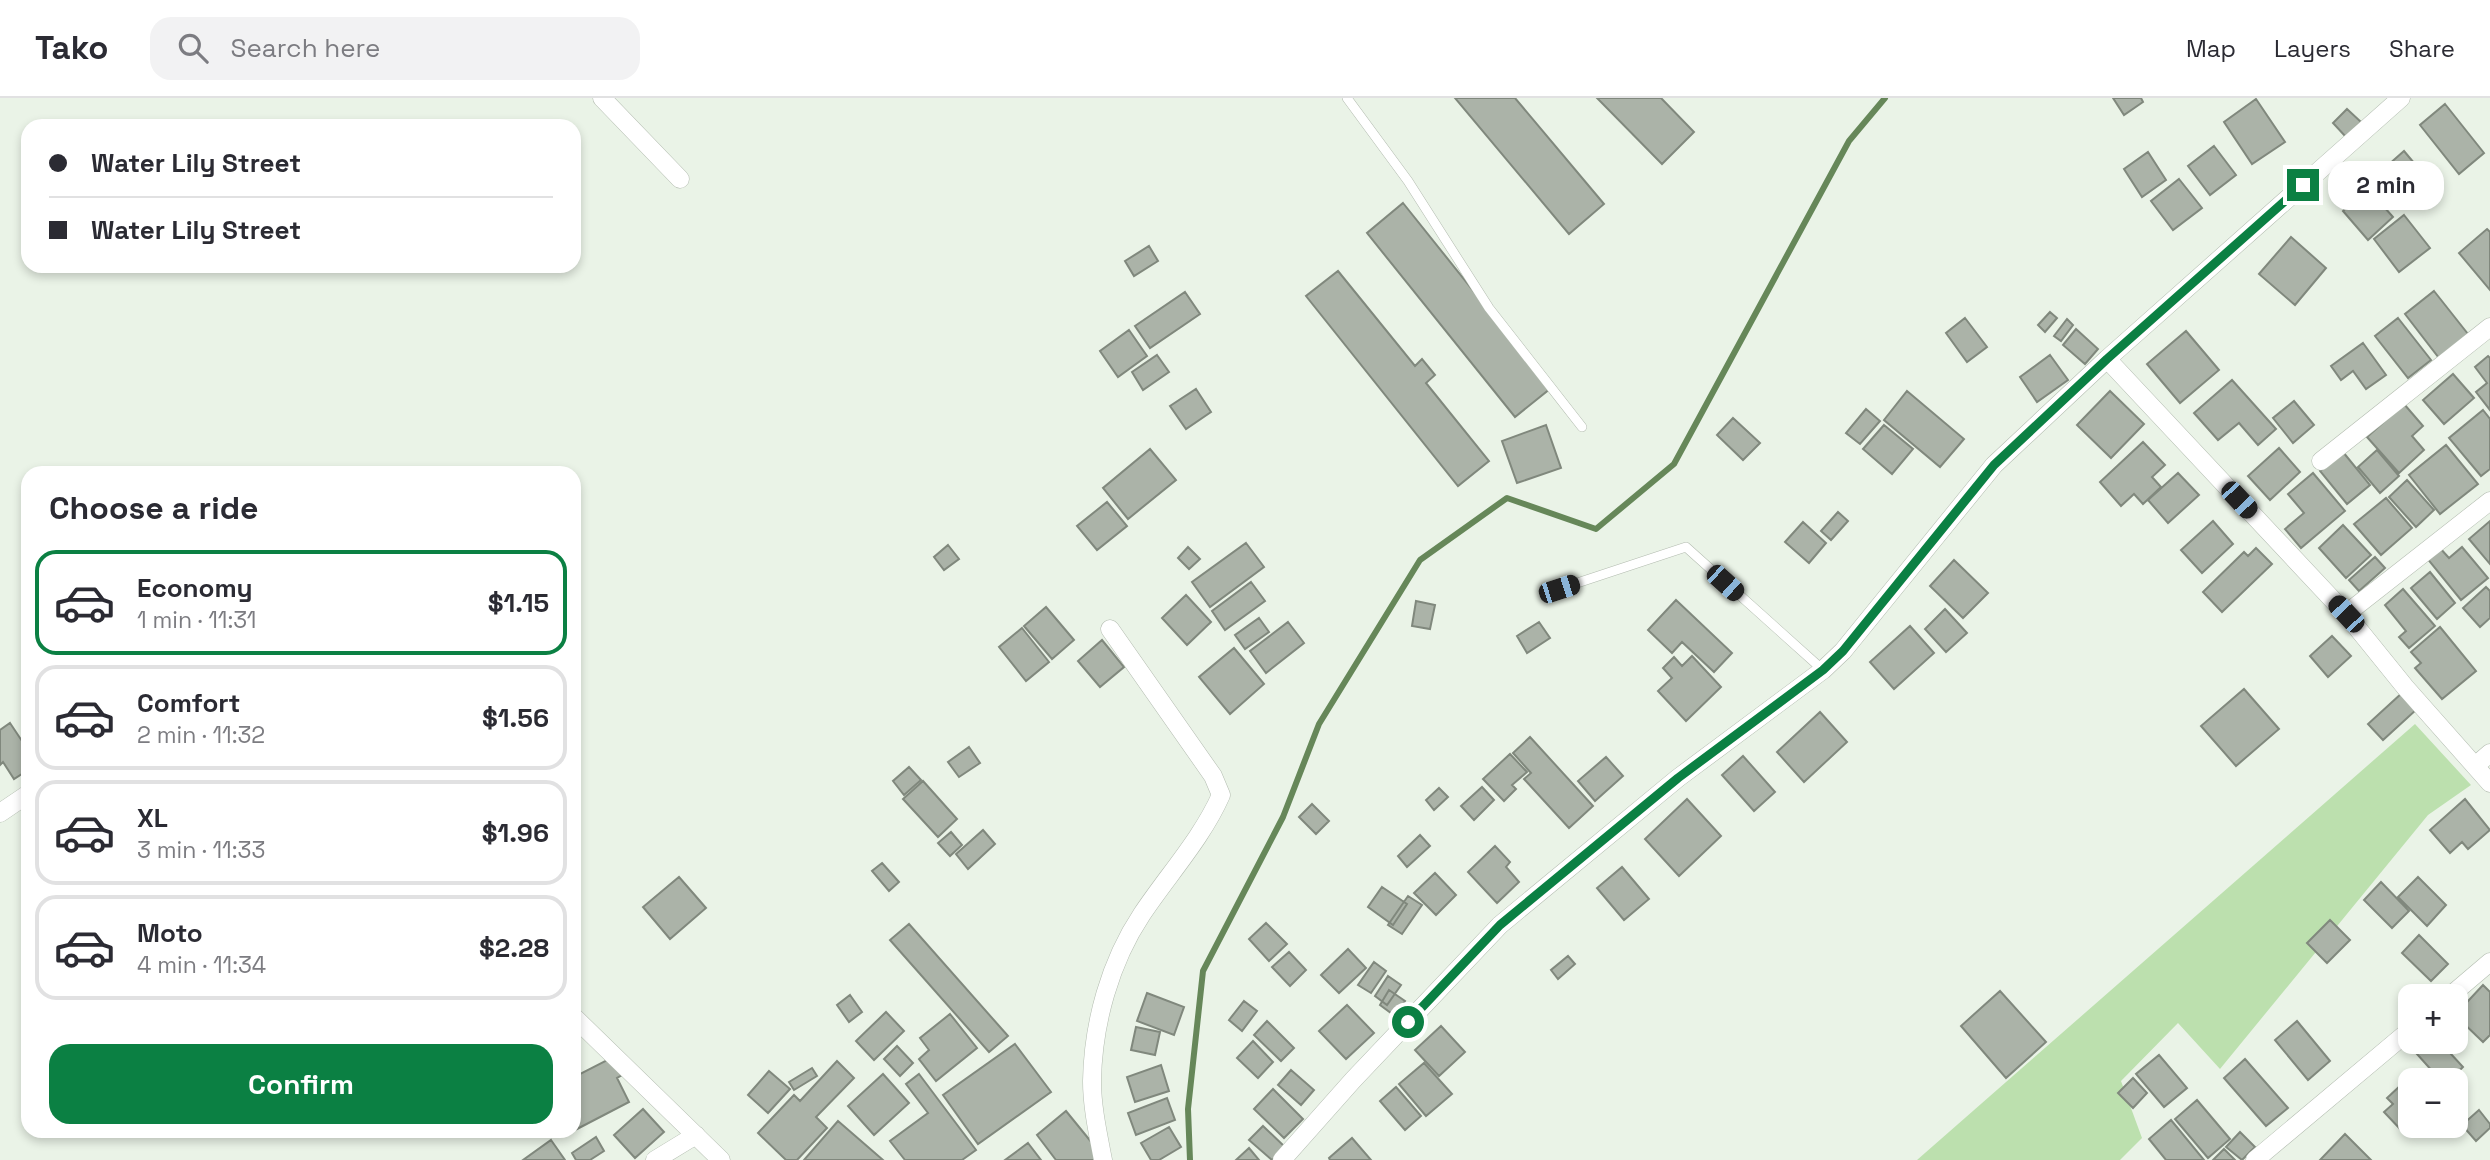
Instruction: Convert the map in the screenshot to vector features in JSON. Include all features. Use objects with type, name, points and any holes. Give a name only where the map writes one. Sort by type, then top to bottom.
[{"type":"street","points":[[602,98],[680,179]]},
{"type":"street","points":[[1282,1160],[1353,1080],[1500,925],[1678,778],[1823,670],[1843,651],[1994,465],[2107,359],[2401,98]]},
{"type":"street","points":[[2321,461],[2490,327]]},
{"type":"street","points":[[2107,359],[2346,614],[2404,688],[2490,783]]},
{"type":"street","points":[[2346,614],[2490,501]]},
{"type":"street","points":[[1103,1160],[1092,1081],[1099,1022],[1114,965],[1140,916],[1212,815],[1220,794],[1213,776],[1110,629]]},
{"type":"street","points":[[2475,766],[2490,752]]},
{"type":"street","points":[[0,813],[21,799]]},
{"type":"street","points":[[2464,984],[2490,962]]},
{"type":"street","points":[[581,1024],[721,1160]]},
{"type":"street","points":[[2255,1160],[2398,1040]]},
{"type":"street","points":[[655,1160],[696,1135]]},
{"type":"lane","points":[[1347,98],[1408,181],[1489,308],[1582,427]]},
{"type":"lane","points":[[1559,589],[1686,547],[1823,670]]},
{"type":"green space","points":[[2415,724],[2471,785],[2428,815],[2220,1069],[2178,1023],[2121,1081],[2142,1138],[2120,1160],[1917,1160]]},
{"type":"building","points":[[1455,98],[1515,98],[1604,204],[1569,234]]},
{"type":"building","points":[[1597,98],[1661,98],[1694,132],[1662,164]]},
{"type":"building","points":[[2113,98],[2141,98],[2143,102],[2124,115]]},
{"type":"building","points":[[2256,99],[2285,142],[2252,164],[2224,122]]},
{"type":"building","points":[[2445,104],[2484,153],[2459,174],[2420,125]]},
{"type":"building","points":[[2347,109],[2361,122],[2346,137],[2333,123]]},
{"type":"building","points":[[2214,146],[2236,175],[2210,195],[2188,166]]},
{"type":"building","points":[[2404,151],[2429,181],[2405,202],[2379,173]]},
{"type":"building","points":[[2148,152],[2166,180],[2142,197],[2124,169]]},
{"type":"building","points":[[2179,179],[2202,208],[2173,230],[2151,201]]},
{"type":"building","points":[[2368,189],[2393,217],[2368,240],[2343,211]]},
{"type":"building","points":[[1403,203],[1551,388],[1515,417],[1367,233]]},
{"type":"building","points":[[2404,215],[2430,248],[2399,272],[2374,239]]},
{"type":"building","points":[[2487,229],[2490,232],[2490,290],[2459,253]]},
{"type":"building","points":[[2291,237],[2326,268],[2295,305],[2259,274]]},
{"type":"building","points":[[1149,246],[1158,261],[1134,276],[1125,261]]},
{"type":"building","points":[[1338,271],[1415,366],[1422,359],[1435,375],[1426,383],[1489,461],[1458,486],[1306,296]]},
{"type":"building","points":[[2434,291],[2468,334],[2439,358],[2405,314]]},
{"type":"building","points":[[1185,292],[1200,314],[1150,348],[1135,326]]},
{"type":"building","points":[[2050,312],[2057,318],[2045,332],[2038,325]]},
{"type":"building","points":[[1965,318],[1987,347],[1967,362],[1946,333]]},
{"type":"building","points":[[2398,318],[2431,360],[2408,378],[2375,336]]},
{"type":"building","points":[[2067,319],[2073,325],[2061,341],[2054,336]]},
{"type":"building","points":[[2076,329],[2098,349],[2085,364],[2063,345]]},
{"type":"building","points":[[1129,330],[1147,356],[1118,377],[1100,351]]},
{"type":"building","points":[[2186,331],[2219,370],[2180,403],[2147,364]]},
{"type":"building","points":[[2363,343],[2386,375],[2366,389],[2353,371],[2341,380],[2331,366]]},
{"type":"building","points":[[1157,355],[1169,372],[1143,390],[1132,372]]},
{"type":"building","points":[[2050,355],[2068,380],[2037,402],[2020,377]]},
{"type":"building","points":[[2488,356],[2490,410],[2476,392],[2487,383],[2475,367]]},
{"type":"building","points":[[2453,374],[2474,398],[2444,424],[2423,400]]},
{"type":"building","points":[[2232,380],[2276,429],[2258,445],[2239,423],[2218,440],[2194,413]]},
{"type":"building","points":[[1196,389],[1211,412],[1186,429],[1170,406]]},
{"type":"building","points":[[1907,391],[1964,439],[1940,467],[1884,420]]},
{"type":"building","points":[[2110,391],[2144,424],[2111,458],[2077,425]]},
{"type":"building","points":[[2294,401],[2314,425],[2293,443],[2273,418]]},
{"type":"building","points":[[2404,404],[2423,426],[2412,436],[2424,450],[2399,473],[2367,437]]},
{"type":"building","points":[[1866,409],[1880,421],[1860,444],[1846,433]]},
{"type":"building","points":[[2483,410],[2490,419],[2490,469],[2481,476],[2449,438]]},
{"type":"building","points":[[1733,418],[1760,443],[1743,460],[1717,435]]},
{"type":"building","points":[[1546,425],[1561,468],[1517,483],[1502,441]]},
{"type":"building","points":[[1884,425],[1913,449],[1892,474],[1863,449]]},
{"type":"building","points":[[2143,442],[2165,465],[2152,477],[2161,487],[2143,504],[2134,494],[2121,506],[2100,482]]},
{"type":"building","points":[[2446,445],[2478,484],[2440,514],[2409,475]]},
{"type":"building","points":[[2279,448],[2300,472],[2270,500],[2248,476]]},
{"type":"building","points":[[1150,449],[1176,480],[1128,519],[1103,488]]},
{"type":"building","points":[[2377,450],[2399,476],[2380,493],[2358,467]]},
{"type":"building","points":[[2343,452],[2370,485],[2347,504],[2320,471]]},
{"type":"building","points":[[2178,473],[2199,495],[2168,523],[2148,500]]},
{"type":"building","points":[[2313,473],[2345,511],[2301,548],[2285,529],[2304,513],[2288,494]]},
{"type":"building","points":[[2407,480],[2434,510],[2416,527],[2389,497]]},
{"type":"building","points":[[2386,498],[2412,528],[2381,555],[2354,524]]},
{"type":"building","points":[[1107,502],[1127,526],[1097,550],[1077,526]]},
{"type":"building","points":[[1838,512],[1848,521],[1831,540],[1821,531]]},
{"type":"building","points":[[2213,521],[2233,544],[2202,573],[2181,550]]},
{"type":"building","points":[[2490,521],[2490,564],[2469,539]]},
{"type":"building","points":[[1803,522],[1826,543],[1809,563],[1785,542]]},
{"type":"building","points":[[2343,525],[2371,555],[2346,578],[2319,548]]},
{"type":"building","points":[[1246,543],[1264,567],[1210,607],[1192,582]]},
{"type":"building","points":[[948,545],[959,559],[944,570],[934,557]]},
{"type":"building","points":[[1188,547],[1200,559],[1189,569],[1178,558]]},
{"type":"building","points":[[2439,547],[2449,558],[2462,547],[2488,578],[2461,600],[2426,557]]},
{"type":"building","points":[[2256,548],[2272,564],[2222,612],[2203,592],[2244,552],[2248,556]]},
{"type":"building","points":[[2375,557],[2385,568],[2359,591],[2349,580]]},
{"type":"building","points":[[1954,560],[1988,593],[1963,618],[1930,586]]},
{"type":"building","points":[[2430,572],[2455,603],[2437,619],[2411,588]]},
{"type":"building","points":[[1251,582],[1265,601],[1225,630],[1212,611]]},
{"type":"building","points":[[2486,587],[2490,591],[2490,618],[2480,627],[2463,608]]},
{"type":"building","points":[[2403,589],[2435,626],[2409,648],[2399,637],[2406,631],[2385,605]]},
{"type":"building","points":[[1186,595],[1211,622],[1187,645],[1162,618]]},
{"type":"building","points":[[1676,600],[1732,653],[1714,672],[1682,642],[1672,653],[1648,630]]},
{"type":"building","points":[[1416,601],[1435,605],[1430,629],[1412,626]]},
{"type":"building","points":[[1046,607],[1074,640],[1052,659],[1024,626]]},
{"type":"building","points":[[1945,609],[1967,633],[1946,652],[1925,629]]},
{"type":"building","points":[[1259,618],[1269,632],[1245,649],[1235,635]]},
{"type":"building","points":[[1288,622],[1304,643],[1266,673],[1250,651]]},
{"type":"building","points":[[1539,622],[1550,638],[1527,653],[1517,636]]},
{"type":"building","points":[[1910,626],[1934,653],[1894,689],[1870,662]]},
{"type":"building","points":[[2440,627],[2476,671],[2442,699],[2415,668],[2421,663],[2411,652]]},
{"type":"building","points":[[1022,628],[1049,662],[1026,681],[999,647]]},
{"type":"building","points":[[2332,636],[2351,656],[2328,677],[2310,656]]},
{"type":"building","points":[[1102,640],[1124,667],[1100,687],[1078,661]]},
{"type":"building","points":[[1234,648],[1264,684],[1230,714],[1199,677]]},
{"type":"building","points":[[1692,656],[1721,687],[1686,721],[1658,691],[1672,678],[1663,668],[1674,657],[1682,666]]},
{"type":"building","points":[[2244,689],[2279,729],[2236,766],[2201,726]]},
{"type":"building","points":[[2402,693],[2417,709],[2383,740],[2368,724]]},
{"type":"building","points":[[1820,712],[1847,742],[1804,782],[1777,752]]},
{"type":"building","points":[[10,723],[21,740],[21,774],[14,779],[3,762],[0,765],[0,730]]},
{"type":"building","points":[[1530,737],[1593,806],[1569,828],[1524,779],[1531,773],[1513,753]]},
{"type":"building","points":[[969,747],[980,763],[959,777],[948,762]]},
{"type":"building","points":[[1510,754],[1527,772],[1512,785],[1516,789],[1504,801],[1483,779]]},
{"type":"building","points":[[1743,756],[1775,792],[1754,811],[1722,775]]},
{"type":"building","points":[[1606,757],[1623,776],[1595,801],[1578,781]]},
{"type":"building","points":[[909,767],[921,780],[904,795],[893,781]]},
{"type":"building","points":[[923,781],[957,819],[938,837],[903,799]]},
{"type":"building","points":[[1482,787],[1494,800],[1474,820],[1461,806]]},
{"type":"building","points":[[1439,788],[1448,797],[1434,810],[1426,800]]},
{"type":"building","points":[[1687,799],[1721,836],[1679,876],[1645,839]]},
{"type":"building","points":[[2465,799],[2490,830],[2468,849],[2462,842],[2450,853],[2430,830]]},
{"type":"building","points":[[1312,804],[1329,821],[1316,834],[1299,817]]},
{"type":"building","points":[[983,830],[995,844],[968,869],[956,854]]},
{"type":"building","points":[[951,832],[962,845],[950,856],[938,843]]},
{"type":"building","points":[[1420,835],[1430,846],[1407,867],[1398,856]]},
{"type":"building","points":[[1495,846],[1510,862],[1506,867],[1519,882],[1497,903],[1468,872]]},
{"type":"building","points":[[882,863],[899,882],[889,891],[872,871]]},
{"type":"building","points":[[1622,867],[1649,899],[1624,920],[1597,888]]},
{"type":"building","points":[[1435,873],[1456,895],[1436,915],[1414,893]]},
{"type":"building","points":[[679,877],[706,908],[670,939],[643,907]]},
{"type":"building","points":[[2418,877],[2446,905],[2427,926],[2398,897]]},
{"type":"building","points":[[2381,882],[2409,911],[2392,928],[2364,900]]},
{"type":"building","points":[[1382,887],[1407,904],[1393,925],[1368,907]]},
{"type":"building","points":[[1408,896],[1422,905],[1402,934],[1388,925]]},
{"type":"building","points":[[2330,920],[2350,940],[2327,963],[2307,943]]},
{"type":"building","points":[[1266,923],[1287,944],[1269,961],[1249,939]]},
{"type":"building","points":[[909,924],[1008,1036],[989,1052],[890,940]]},
{"type":"building","points":[[2419,935],[2448,964],[2431,981],[2402,953]]},
{"type":"building","points":[[1348,949],[1366,968],[1339,993],[1321,975]]},
{"type":"building","points":[[1289,952],[1306,970],[1290,986],[1272,967]]},
{"type":"building","points":[[1568,956],[1575,964],[1558,979],[1551,970]]},
{"type":"building","points":[[1374,962],[1386,971],[1371,993],[1358,985]]},
{"type":"building","points":[[1388,976],[1401,985],[1387,1005],[1375,996]]},
{"type":"building","points":[[2483,985],[2490,992],[2490,1035],[2483,1042],[2468,1028],[2468,1001]]},
{"type":"building","points":[[1389,990],[1405,1001],[1395,1016],[1380,1005]]},
{"type":"building","points":[[2000,991],[2046,1042],[2006,1078],[1961,1026]]},
{"type":"building","points":[[1147,993],[1184,1007],[1174,1035],[1137,1021]]},
{"type":"building","points":[[850,995],[862,1012],[849,1022],[837,1005]]},
{"type":"building","points":[[1244,1001],[1257,1011],[1242,1031],[1229,1020]]},
{"type":"building","points":[[1347,1005],[1374,1033],[1346,1059],[1319,1031]]},
{"type":"building","points":[[886,1012],[904,1031],[874,1060],[856,1041]]},
{"type":"building","points":[[950,1014],[977,1048],[936,1081],[919,1059],[929,1050],[920,1038]]},
{"type":"building","points":[[1267,1021],[1294,1048],[1281,1061],[1254,1035]]},
{"type":"building","points":[[2297,1021],[2330,1061],[2308,1080],[2275,1040]]},
{"type":"building","points":[[1441,1026],[1465,1052],[1439,1076],[1415,1050]]},
{"type":"building","points":[[1136,1027],[1160,1032],[1155,1055],[1131,1050]]},
{"type":"building","points":[[1253,1041],[1273,1062],[1258,1078],[1237,1058]]},
{"type":"building","points":[[1015,1044],[1051,1092],[978,1144],[943,1095]]},
{"type":"building","points":[[897,1046],[913,1063],[900,1076],[884,1059]]},
{"type":"building","points":[[2417,1054],[2451,1054],[2463,1067],[2462,1068],[2430,1068]]},
{"type":"building","points":[[2159,1055],[2187,1088],[2164,1107],[2136,1074]]},
{"type":"building","points":[[615,1056],[624,1074],[617,1078],[629,1102],[581,1127],[581,1073]]},
{"type":"building","points":[[2245,1059],[2288,1108],[2266,1126],[2224,1078]]},
{"type":"building","points":[[837,1061],[854,1078],[816,1117],[827,1128],[797,1160],[786,1160],[758,1133],[794,1095],[800,1101]]},
{"type":"building","points":[[1424,1063],[1452,1094],[1426,1116],[1399,1084]]},
{"type":"building","points":[[1161,1065],[1169,1091],[1135,1102],[1127,1077]]},
{"type":"building","points":[[812,1068],[817,1076],[794,1090],[789,1082]]},
{"type":"building","points":[[1291,1070],[1314,1090],[1301,1105],[1278,1085]]},
{"type":"building","points":[[769,1071],[790,1089],[768,1113],[748,1095]]},
{"type":"building","points":[[883,1074],[909,1103],[874,1135],[848,1106]]},
{"type":"building","points":[[919,1074],[976,1150],[962,1160],[905,1160],[890,1141],[928,1113],[906,1084]]},
{"type":"building","points":[[2133,1078],[2147,1093],[2133,1108],[2118,1093]]},
{"type":"building","points":[[1396,1087],[1421,1116],[1405,1130],[1380,1101]]},
{"type":"building","points":[[2398,1088],[2398,1127],[2384,1112],[2393,1104],[2387,1098]]},
{"type":"building","points":[[1273,1089],[1303,1119],[1284,1138],[1254,1109]]},
{"type":"building","points":[[1167,1098],[1175,1120],[1136,1135],[1128,1113]]},
{"type":"building","points":[[2197,1100],[2230,1139],[2208,1158],[2175,1119]]},
{"type":"building","points":[[643,1109],[664,1132],[635,1158],[614,1135]]},
{"type":"building","points":[[2479,1110],[2490,1128],[2476,1141],[2468,1132],[2468,1120]]},
{"type":"building","points":[[1066,1111],[1101,1154],[1094,1160],[1056,1160],[1037,1135]]},
{"type":"building","points":[[2171,1120],[2204,1160],[2166,1160],[2149,1139]]},
{"type":"building","points":[[838,1121],[883,1160],[804,1160]]},
{"type":"building","points":[[1263,1126],[1285,1147],[1272,1160],[1249,1140]]},
{"type":"building","points":[[1169,1127],[1181,1147],[1159,1160],[1151,1160],[1141,1143]]},
{"type":"building","points":[[2240,1132],[2255,1147],[2242,1160],[2226,1147]]},
{"type":"building","points":[[2345,1134],[2371,1160],[2320,1160]]},
{"type":"building","points":[[596,1137],[604,1151],[590,1160],[576,1160],[572,1153]]},
{"type":"building","points":[[1352,1138],[1371,1160],[1330,1160],[1329,1158]]},
{"type":"building","points":[[551,1140],[565,1160],[523,1160]]},
{"type":"building","points":[[1028,1143],[1041,1160],[1005,1160]]},
{"type":"building","points":[[1249,1148],[1259,1160],[1236,1160]]},
{"type":"building","points":[[2224,1149],[2235,1160],[2213,1160]]},
{"type":"waterway","points":[[1190,1160],[1188,1109],[1203,971],[1283,817],[1319,724],[1420,560],[1507,498],[1596,529],[1674,464],[1849,141],[1885,98]]},
{"type":"route","points":[[1408,1022],[1500,925],[1678,778],[1823,670],[1843,651],[1994,465],[2107,359],[2303,185]]}]
